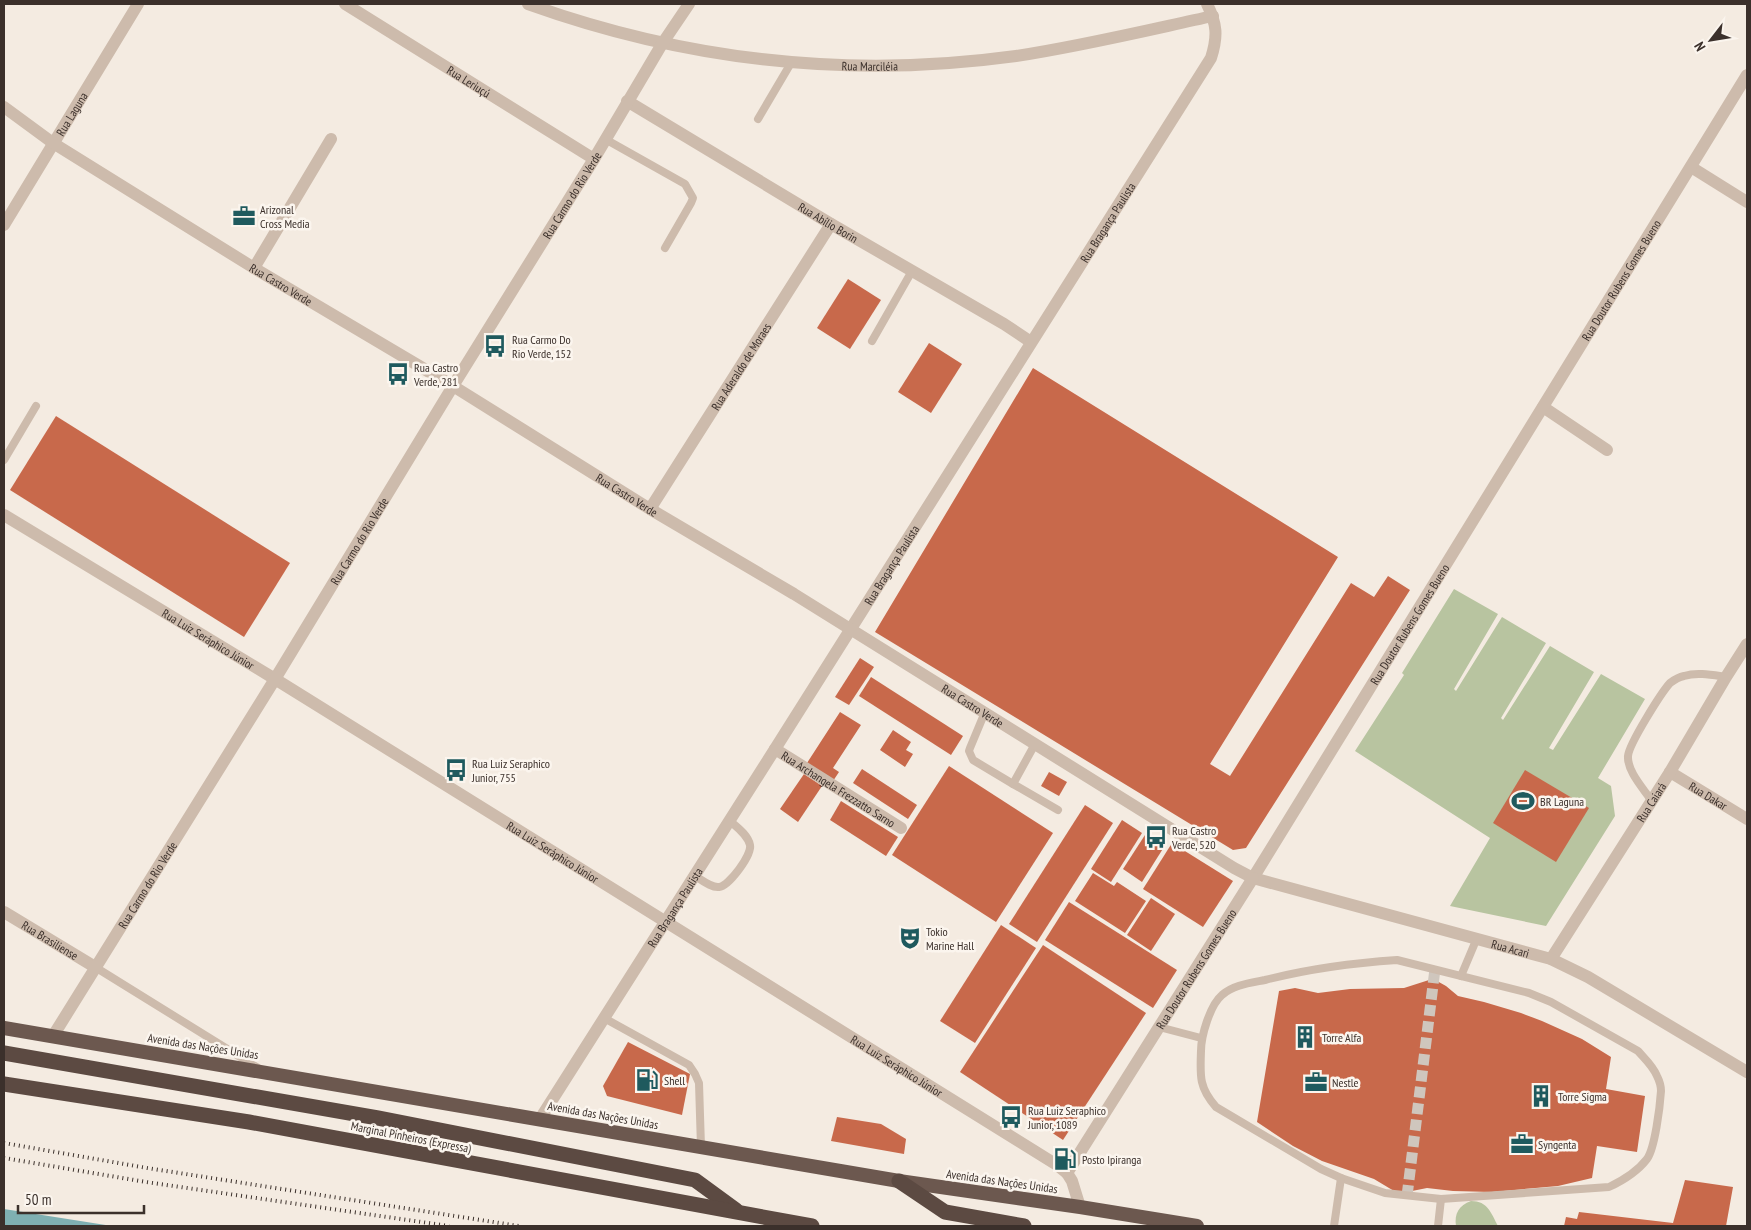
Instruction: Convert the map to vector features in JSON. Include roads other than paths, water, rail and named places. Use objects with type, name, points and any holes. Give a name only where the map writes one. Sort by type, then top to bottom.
[{"type":"highway","name":"Avenida das Nações Unidas","points":[[4,1028],[899,1181],[1197,1226]]},
{"type":"highway","points":[[4,1053],[378,1118],[695,1180],[738,1212]]},
{"type":"highway","name":"Marginal Pinheiros (Expressa)","points":[[4,1084],[249,1122],[812,1226]]},
{"type":"highway","points":[[899,1181],[945,1212],[1024,1226]]},
{"type":"street","name":"Rua Laguna","points":[[4,225],[138,4]]},
{"type":"street","name":"Rua Leriuçú","points":[[344,4],[594,159]]},
{"type":"street","name":"Rua Marciléia","points":[[528,4],[662,44],[791,63],[846,66],[898,65],[991,59],[1066,47],[1213,16]]},
{"type":"street","name":"Rua Carmo do Rio Verde","points":[[53,1036],[275,679],[594,159],[662,44],[689,4]]},
{"type":"street","name":"Rua Bragança Paulista","points":[[540,1119],[1211,58],[1216,44],[1216,33],[1213,16],[1207,4]]},
{"type":"street","name":"Rua Doutor Rubens Gomes Bueno","points":[[1067,1173],[1253,878],[1747,75]]},
{"type":"street","name":"Rua Abílio Borin","points":[[627,101],[912,272],[1004,324],[1031,342]]},
{"type":"street","name":"Rua Castro Verde","points":[[4,107],[53,143],[254,268],[453,386],[650,509],[851,629],[1234,868],[1253,878]]},
{"type":"street","points":[[254,268],[331,138]]},
{"type":"street","points":[[1691,167],[1747,202]]},
{"type":"street","name":"Rua Aderaldo de Moraes","points":[[650,509],[831,224]]},
{"type":"street","points":[[1544,407],[1607,450]]},
{"type":"street","name":"Rua Luiz Seráphico Júnior","points":[[4,515],[275,679],[1057,1164],[1067,1173]]},
{"type":"street","name":"Rua Caiará","points":[[1551,959],[1670,772],[1747,644]]},
{"type":"street","name":"Rua Archangela Frezzatto Sarno","points":[[775,749],[900,828]]},
{"type":"street","name":"Rua Dakar","points":[[1670,772],[1747,819]]},
{"type":"street","name":"Rua Acari","points":[[1253,878],[1551,959],[1588,977],[1747,1072]]},
{"type":"street","name":"Rua Brasiliense","points":[[4,912],[96,967]]},
{"type":"street","points":[[1067,1173],[1072,1181],[1080,1207]]},
{"type":"lane","points":[[758,119],[791,63]]},
{"type":"lane","points":[[605,139],[689,188],[693,198],[691,203],[665,248]]},
{"type":"lane","points":[[872,341],[912,272]]},
{"type":"lane","points":[[4,460],[36,406]]},
{"type":"lane","points":[[1651,800],[1629,763],[1628,755],[1633,742],[1663,693],[1676,679],[1682,676],[1698,674],[1726,677]]},
{"type":"lane","points":[[985,712],[970,748],[973,760],[1058,810]]},
{"type":"lane","points":[[1013,784],[1035,744]]},
{"type":"lane","points":[[694,876],[714,888],[722,887],[729,882],[749,853],[750,845],[746,836],[730,821]]},
{"type":"lane","points":[[1461,976],[1477,938]]},
{"type":"lane","points":[[1396,960],[1461,976],[1528,993],[1551,1002],[1638,1051],[1648,1062],[1658,1076],[1661,1089],[1654,1142],[1648,1157],[1637,1170],[1624,1180],[1609,1187],[1441,1199],[1385,1193],[1341,1178],[1216,1107],[1208,1098],[1200,1079],[1201,1038],[1220,996],[1234,987],[1300,971],[1396,960]]},
{"type":"lane","points":[[96,967],[264,1072]]},
{"type":"lane","points":[[604,1018],[689,1065],[692,1069],[699,1084],[700,1147]]},
{"type":"lane","points":[[1159,1027],[1201,1038]]},
{"type":"lane","points":[[1334,1226],[1341,1178]]},
{"type":"lane","points":[[1438,1226],[1441,1199]]},
{"type":"water","points":[[4,1209],[112,1226],[4,1226]]},
{"type":"tunnel","points":[[1407,1196],[1435,969]]},
{"type":"railway","points":[[4,1143],[147,1168],[519,1226]]},
{"type":"railway","points":[[4,1158],[146,1182],[449,1226]]},
{"type":"place","name":"Arizonal Cross Media","points":[[244,216]]},
{"type":"place","name":"Rua Carmo Do Rio Verde, 152","points":[[495,346]]},
{"type":"place","name":"Rua Castro Verde, 281","points":[[398,374]]},
{"type":"place","name":"Rua Luiz Seraphico Junior, 755","points":[[456,770]]},
{"type":"place","name":"BR Laguna","points":[[1523,801]]},
{"type":"place","name":"Rua Castro Verde, 520","points":[[1156,837]]},
{"type":"place","name":"Tokio Marine Hall","points":[[910,938]]},
{"type":"place","name":"Torre Alfa","points":[[1305,1037]]},
{"type":"place","name":"Shell","points":[[647,1080]]},
{"type":"place","name":"Nestle","points":[[1316,1082]]},
{"type":"place","name":"Torre Sigma","points":[[1541,1096]]},
{"type":"place","name":"Rua Luiz Seraphico Junior, 1089","points":[[1011,1117]]},
{"type":"place","name":"Syngenta","points":[[1522,1144]]},
{"type":"place","name":"Posto Ipiranga","points":[[1065,1159]]}]
